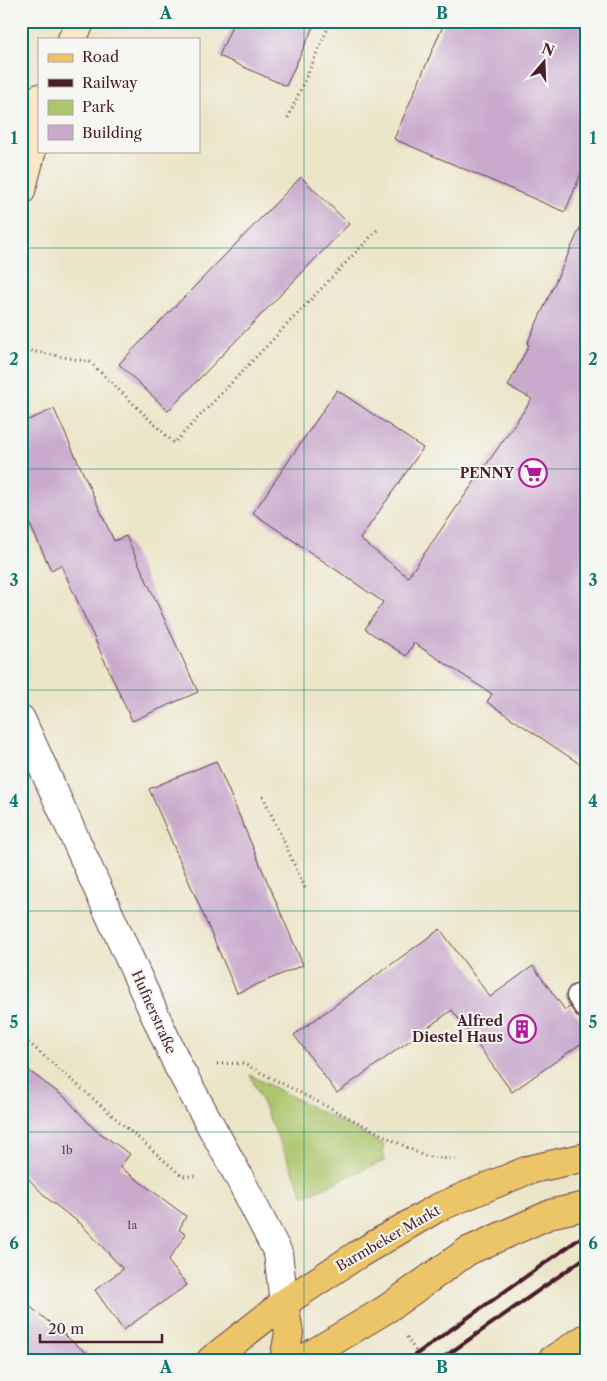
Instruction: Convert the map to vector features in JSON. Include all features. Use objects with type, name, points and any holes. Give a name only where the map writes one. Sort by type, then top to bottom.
[{"type":"main road","points":[[72,38],[81,21]]},
{"type":"main road","points":[[21,118],[38,99]]},
{"type":"main road","points":[[21,191],[38,128]]},
{"type":"main road","name":"Barmbeker Markt","points":[[211,1360],[284,1303],[357,1255],[438,1208],[528,1170],[586,1156]]},
{"type":"main road","points":[[302,1360],[388,1308],[468,1251],[553,1213],[586,1206]]},
{"type":"main road","points":[[284,1303],[290,1333],[284,1360]]},
{"type":"main road","points":[[552,1360],[586,1338]]},
{"type":"street","name":"Hufnerstraße","points":[[21,719],[178,1066],[239,1176],[278,1253],[284,1303]]},
{"type":"path","points":[[288,118],[331,21]]},
{"type":"path","points":[[21,349],[90,362],[174,443],[379,228]]},
{"type":"path","points":[[263,796],[305,888]]},
{"type":"path","points":[[21,1036],[182,1176],[239,1176]]},
{"type":"path","points":[[178,1066],[242,1063],[424,1156],[462,1161]]},
{"type":"green space","points":[[250,1075],[383,1144],[384,1161],[304,1196]]},
{"type":"building","points":[[234,21],[316,21],[286,86],[219,56]]},
{"type":"building","points":[[445,21],[586,21],[586,162],[565,212],[394,139]]},
{"type":"building","points":[[301,177],[349,224],[168,411],[119,364]]},
{"type":"building","points":[[586,215],[586,768],[487,702],[492,694],[414,643],[406,656],[365,629],[383,602],[253,513],[337,390],[423,448],[360,539],[408,577],[532,399],[508,386],[529,345],[527,344]]},
{"type":"building","points":[[54,409],[114,541],[126,536],[198,692],[132,721],[61,565],[51,570],[21,505],[21,423]]},
{"type":"building","points":[[216,761],[303,965],[237,993],[149,789]]},
{"type":"building","points":[[440,929],[490,997],[533,966],[565,1010],[570,1007],[580,1019],[586,1021],[586,1040],[512,1092],[452,1010],[337,1093],[294,1035]]},
{"type":"building","points":[[21,1065],[67,1099],[94,1129],[130,1154],[120,1167],[186,1216],[179,1230],[186,1234],[168,1261],[187,1285],[123,1330],[95,1290],[123,1269],[81,1224],[49,1200],[21,1171]]},
{"type":"building","points":[[21,1299],[95,1360],[21,1360]]},
{"type":"railway","points":[[408,1360],[586,1234]]},
{"type":"railway","points":[[440,1360],[586,1257]]},
{"type":"place","name":"PENNY","points":[[533,473]]},
{"type":"place","name":"Alfred Diestel Haus","points":[[522,1029]]}]
